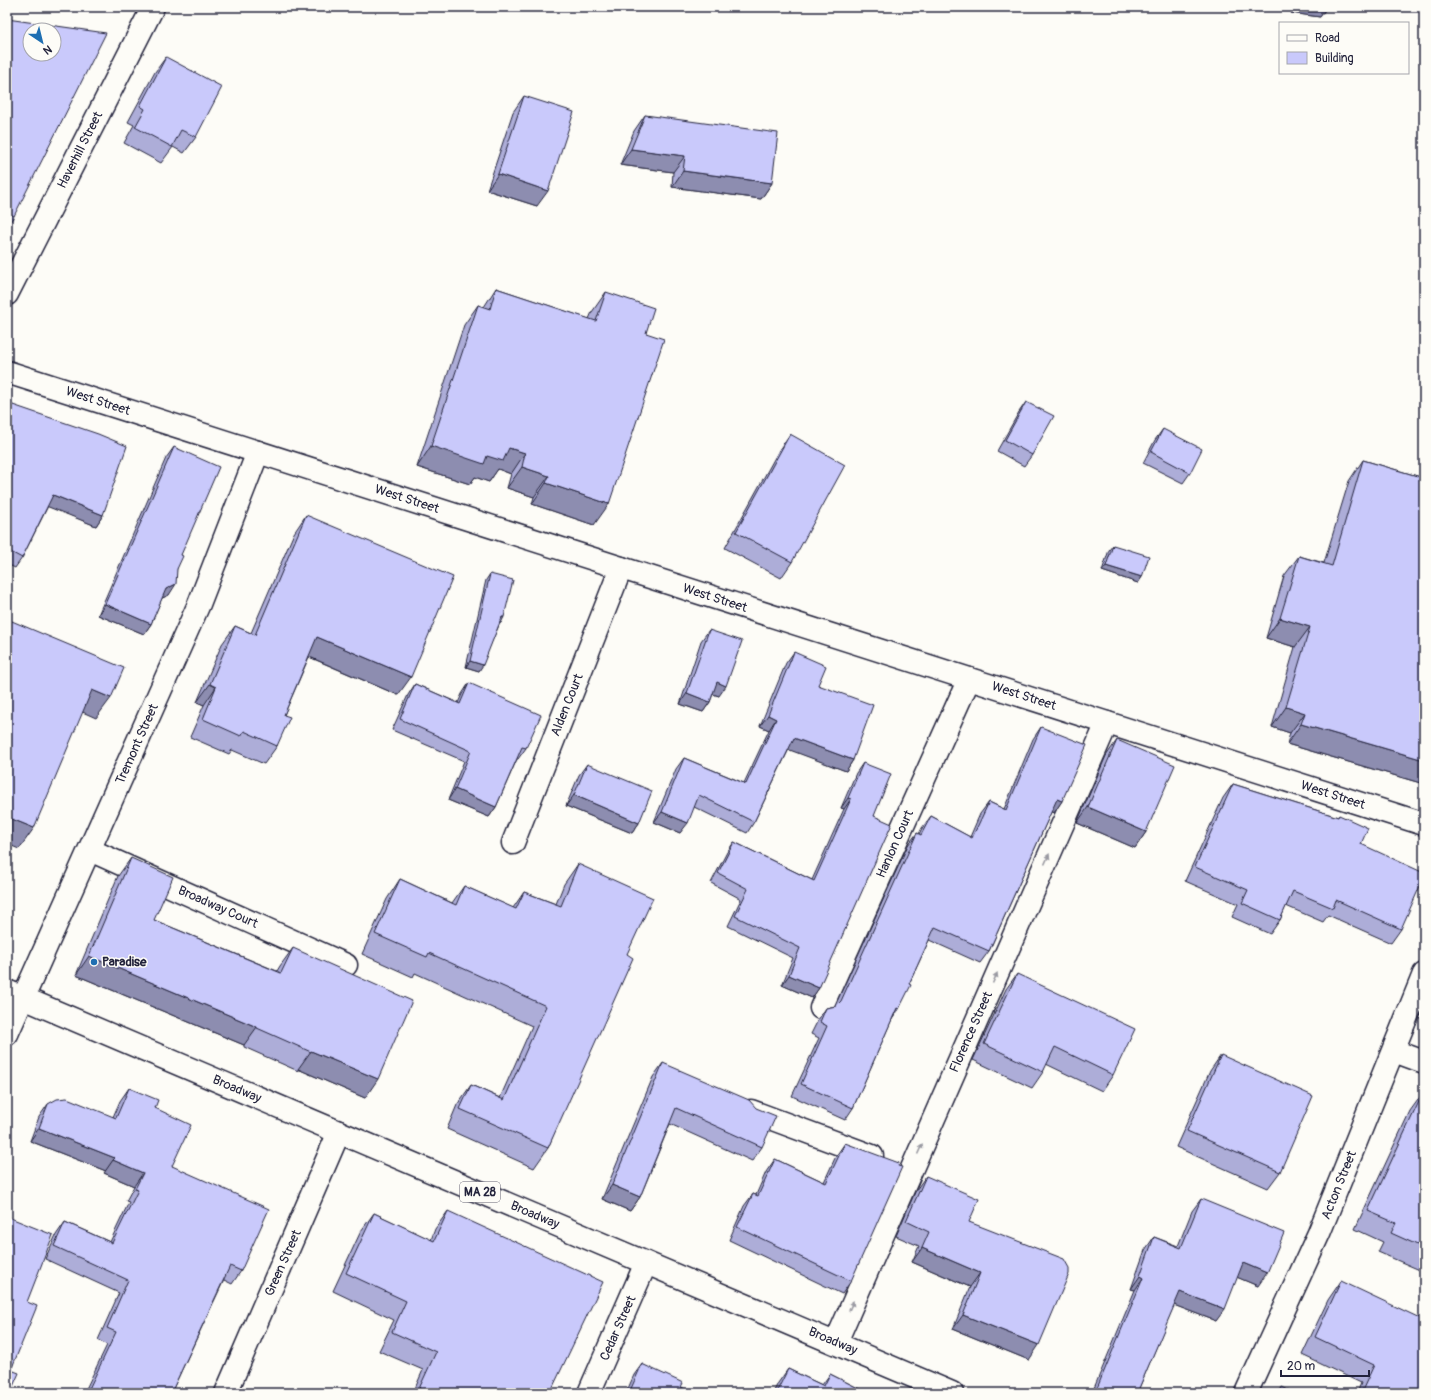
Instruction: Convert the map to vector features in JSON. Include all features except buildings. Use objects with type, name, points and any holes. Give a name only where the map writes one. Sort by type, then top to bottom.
[{"type":"street","name":"Haverhill Street","points":[[7,294],[153,7]]},
{"type":"street","name":"West Street","points":[[7,372],[1424,824]]},
{"type":"street","name":"Tremont Street","points":[[7,1034],[15,994],[90,850],[200,604],[258,452]]},
{"type":"street","name":"Alden Court","points":[[513,843],[621,568]]},
{"type":"street","name":"Hanlon Court","points":[[821,1008],[969,679]]},
{"type":"street","name":"Florence Street","points":[[836,1342],[1107,723]]},
{"type":"street","name":"Broadway Court","points":[[90,850],[346,965]]},
{"type":"street","name":"Acton Street","points":[[1246,1393],[1319,1233],[1424,974]]},
{"type":"street","name":"Broadway","points":[[15,994],[646,1263],[836,1342],[952,1393]]},
{"type":"street","points":[[1394,1051],[1424,1062]]},
{"type":"street","points":[[752,1111],[910,1170]]},
{"type":"street","name":"Green Street","points":[[226,1393],[339,1132]]},
{"type":"street","name":"Cedar Street","points":[[589,1393],[646,1263]]},
{"type":"place","name":"Paradise","points":[[94,962]]}]
